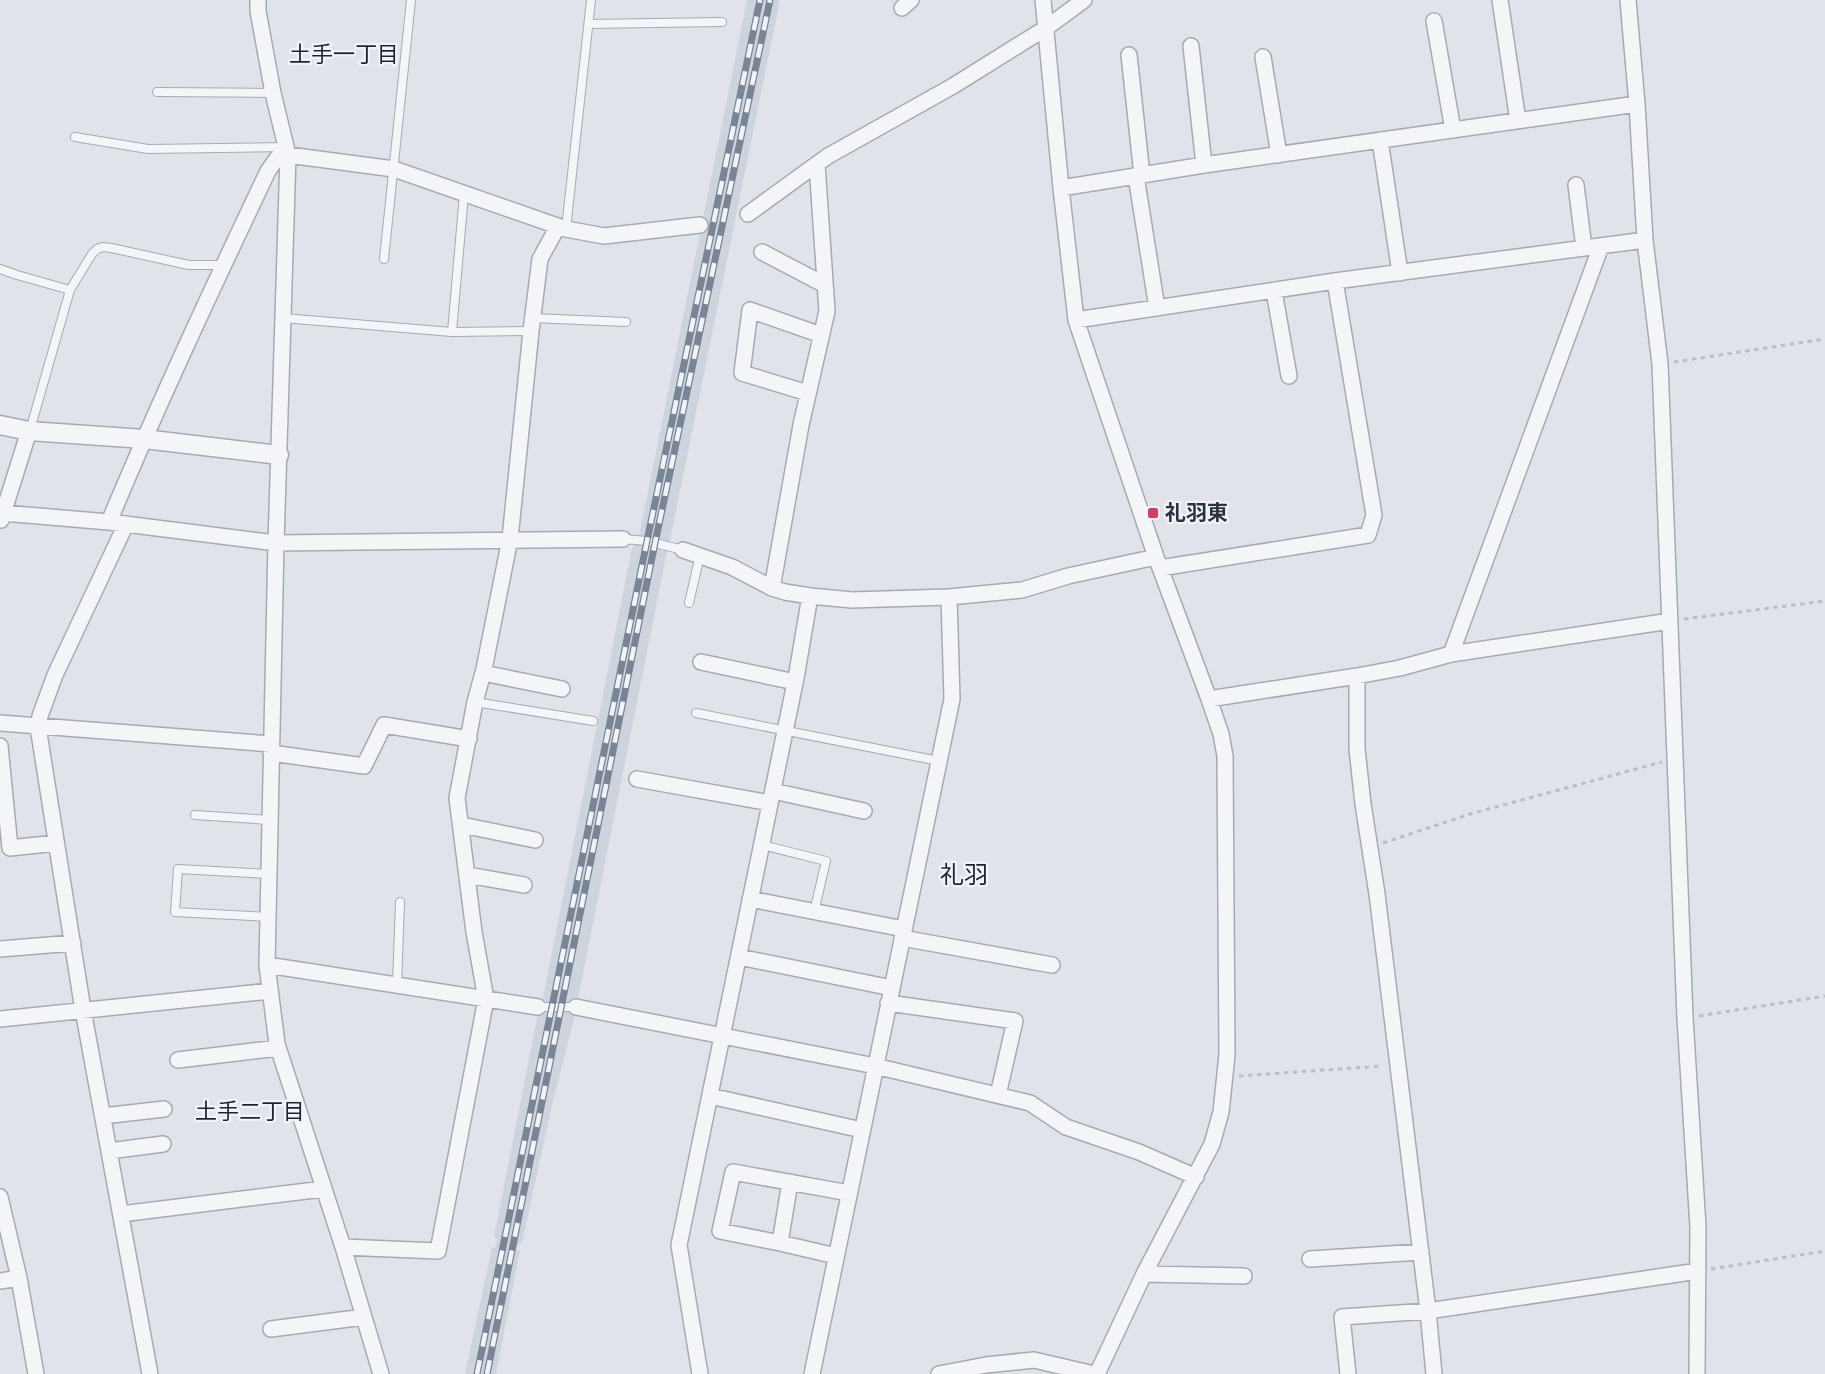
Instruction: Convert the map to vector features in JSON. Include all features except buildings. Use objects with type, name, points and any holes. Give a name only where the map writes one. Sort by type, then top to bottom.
[{"type":"street","points":[[258,0],[273,93],[287,151],[267,965],[278,1048],[343,1247],[381,1374]]},
{"type":"street","points":[[939,1374],[986,1365],[1034,1360],[1096,1374],[1212,1144],[1221,1112],[1225,1077],[1225,756],[1221,734],[1158,562],[1076,320],[1043,0]]},
{"type":"street","points":[[747,214],[828,156],[953,87],[1046,28],[1084,0]]},
{"type":"street","points":[[1500,0],[1518,121]]},
{"type":"street","points":[[1628,0],[1638,104],[1645,240],[1660,364],[1685,1018],[1698,1227],[1697,1374]]},
{"type":"street","points":[[1434,21],[1453,130]]},
{"type":"street","points":[[1191,46],[1204,165]]},
{"type":"street","points":[[1129,55],[1139,176],[1157,308]]},
{"type":"street","points":[[1263,57],[1279,155]]},
{"type":"street","points":[[1061,188],[1204,165],[1638,104]]},
{"type":"street","points":[[1380,140],[1400,273]]},
{"type":"street","points":[[109,522],[223,265],[274,161],[287,151],[394,169],[562,228],[604,236],[700,225]]},
{"type":"street","points":[[772,588],[801,425],[827,311],[817,164]]},
{"type":"street","points":[[1576,185],[1584,249]]},
{"type":"street","points":[[343,1247],[438,1251],[486,999],[474,932],[457,798],[510,539],[531,325],[540,259],[562,228]]},
{"type":"street","points":[[1076,320],[1335,281],[1645,240]]},
{"type":"street","points":[[1451,654],[1601,246]]},
{"type":"street","points":[[762,252],[825,285]]},
{"type":"street","points":[[683,550],[732,567],[772,588],[810,596],[852,600],[949,597],[1022,590],[1068,576],[1368,535],[1374,515],[1335,281]]},
{"type":"street","points":[[1274,291],[1289,376]]},
{"type":"street","points":[[808,393],[742,373],[750,310],[821,335]]},
{"type":"street","points":[[0,424],[29,431],[144,439],[279,455]]},
{"type":"street","points":[[29,431],[2,518],[109,522],[276,543],[623,539]]},
{"type":"street","points":[[126,524],[55,675],[38,727],[83,1010],[150,1374]]},
{"type":"street","points":[[700,1374],[680,1245],[795,682],[810,596]]},
{"type":"street","points":[[812,1374],[952,699],[949,597]]},
{"type":"street","points":[[1209,699],[1357,676],[1400,668],[1451,654],[1670,621]]},
{"type":"street","points":[[702,662],[795,682]]},
{"type":"street","points":[[483,673],[562,689]]},
{"type":"street","points":[[1357,676],[1358,749],[1363,804],[1377,894],[1434,1374]]},
{"type":"street","points":[[0,723],[271,749],[364,766],[384,725],[469,739]]},
{"type":"street","points":[[0,746],[10,848],[57,843]]},
{"type":"street","points":[[637,779],[864,811]]},
{"type":"street","points":[[462,825],[536,840]]},
{"type":"street","points":[[468,874],[524,885]]},
{"type":"street","points":[[750,899],[1052,965]]},
{"type":"street","points":[[0,949],[73,943]]},
{"type":"street","points":[[739,957],[892,988]]},
{"type":"street","points":[[267,965],[538,1007]]},
{"type":"street","points":[[0,1019],[270,991]]},
{"type":"street","points":[[888,1004],[1016,1021],[998,1095]]},
{"type":"street","points":[[576,1007],[875,1066],[1030,1103],[1066,1127],[1139,1152],[1196,1178]]},
{"type":"street","points":[[178,1060],[278,1048]]},
{"type":"street","points":[[710,1096],[862,1130]]},
{"type":"street","points":[[103,1116],[164,1109]]},
{"type":"street","points":[[109,1151],[163,1144]]},
{"type":"street","points":[[836,1256],[720,1231],[733,1172],[849,1193]]},
{"type":"street","points":[[780,1243],[790,1182]]},
{"type":"street","points":[[121,1214],[323,1189]]},
{"type":"street","points":[[0,1197],[36,1374]]},
{"type":"street","points":[[1310,1259],[1421,1252]]},
{"type":"street","points":[[1348,1374],[1342,1317],[1428,1311],[1698,1271]]},
{"type":"street","points":[[1144,1275],[1244,1276]]},
{"type":"street","points":[[0,1281],[18,1278]]},
{"type":"street","points":[[271,1329],[364,1317]]},
{"type":"lane","points":[[384,259],[411,0]]},
{"type":"lane","points":[[562,228],[591,0]]},
{"type":"lane","points":[[589,24],[722,22]]},
{"type":"lane","points":[[157,92],[273,93]]},
{"type":"lane","points":[[75,137],[148,148],[287,151]]},
{"type":"lane","points":[[452,332],[464,194]]},
{"type":"lane","points":[[29,431],[70,290],[97,249],[103,247],[189,265],[223,265]]},
{"type":"lane","points":[[0,269],[70,290]]},
{"type":"lane","points":[[283,318],[452,332],[531,325],[626,322]]},
{"type":"lane","points":[[623,539],[647,541],[683,550]]},
{"type":"lane","points":[[689,603],[700,555]]},
{"type":"lane","points":[[476,702],[593,721]]},
{"type":"lane","points":[[696,713],[939,760]]},
{"type":"lane","points":[[195,815],[270,820]]},
{"type":"lane","points":[[762,844],[826,861],[814,912]]},
{"type":"lane","points":[[268,917],[175,912],[178,869],[269,874]]},
{"type":"lane","points":[[398,984],[400,902]]},
{"type":"lane","points":[[538,1007],[576,1007]]},
{"type":"path","points":[[1660,364],[1825,339]]},
{"type":"path","points":[[1670,621],[1825,601]]},
{"type":"path","points":[[1370,847],[1566,786],[1675,759]]},
{"type":"path","points":[[1685,1018],[1825,996]]},
{"type":"path","points":[[1225,1077],[1398,1065]]},
{"type":"path","points":[[1698,1271],[1825,1251]]},
{"type":"shaded area","points":[[747,0],[780,0],[669,545],[639,536]]},
{"type":"shaded area","points":[[635,544],[644,544],[667,551],[577,1004],[542,1003],[632,548]]},
{"type":"shaded area","points":[[576,1011],[552,1105],[522,1243],[519,1243],[517,1249],[520,1250],[496,1374],[465,1374],[492,1248],[495,1248],[497,1238],[494,1237],[538,1013]]},
{"type":"railway","points":[[477,1374],[760,0]]},
{"type":"railway","points":[[487,1374],[655,543],[770,0]]},
{"type":"place","name":"礼羽東","points":[[1153,513]]},
{"type":"district","name":"土手一丁目","points":[[344,54]]},
{"type":"district","name":"礼羽","points":[[964,875]]},
{"type":"district","name":"土手二丁目","points":[[250,1111]]}]
